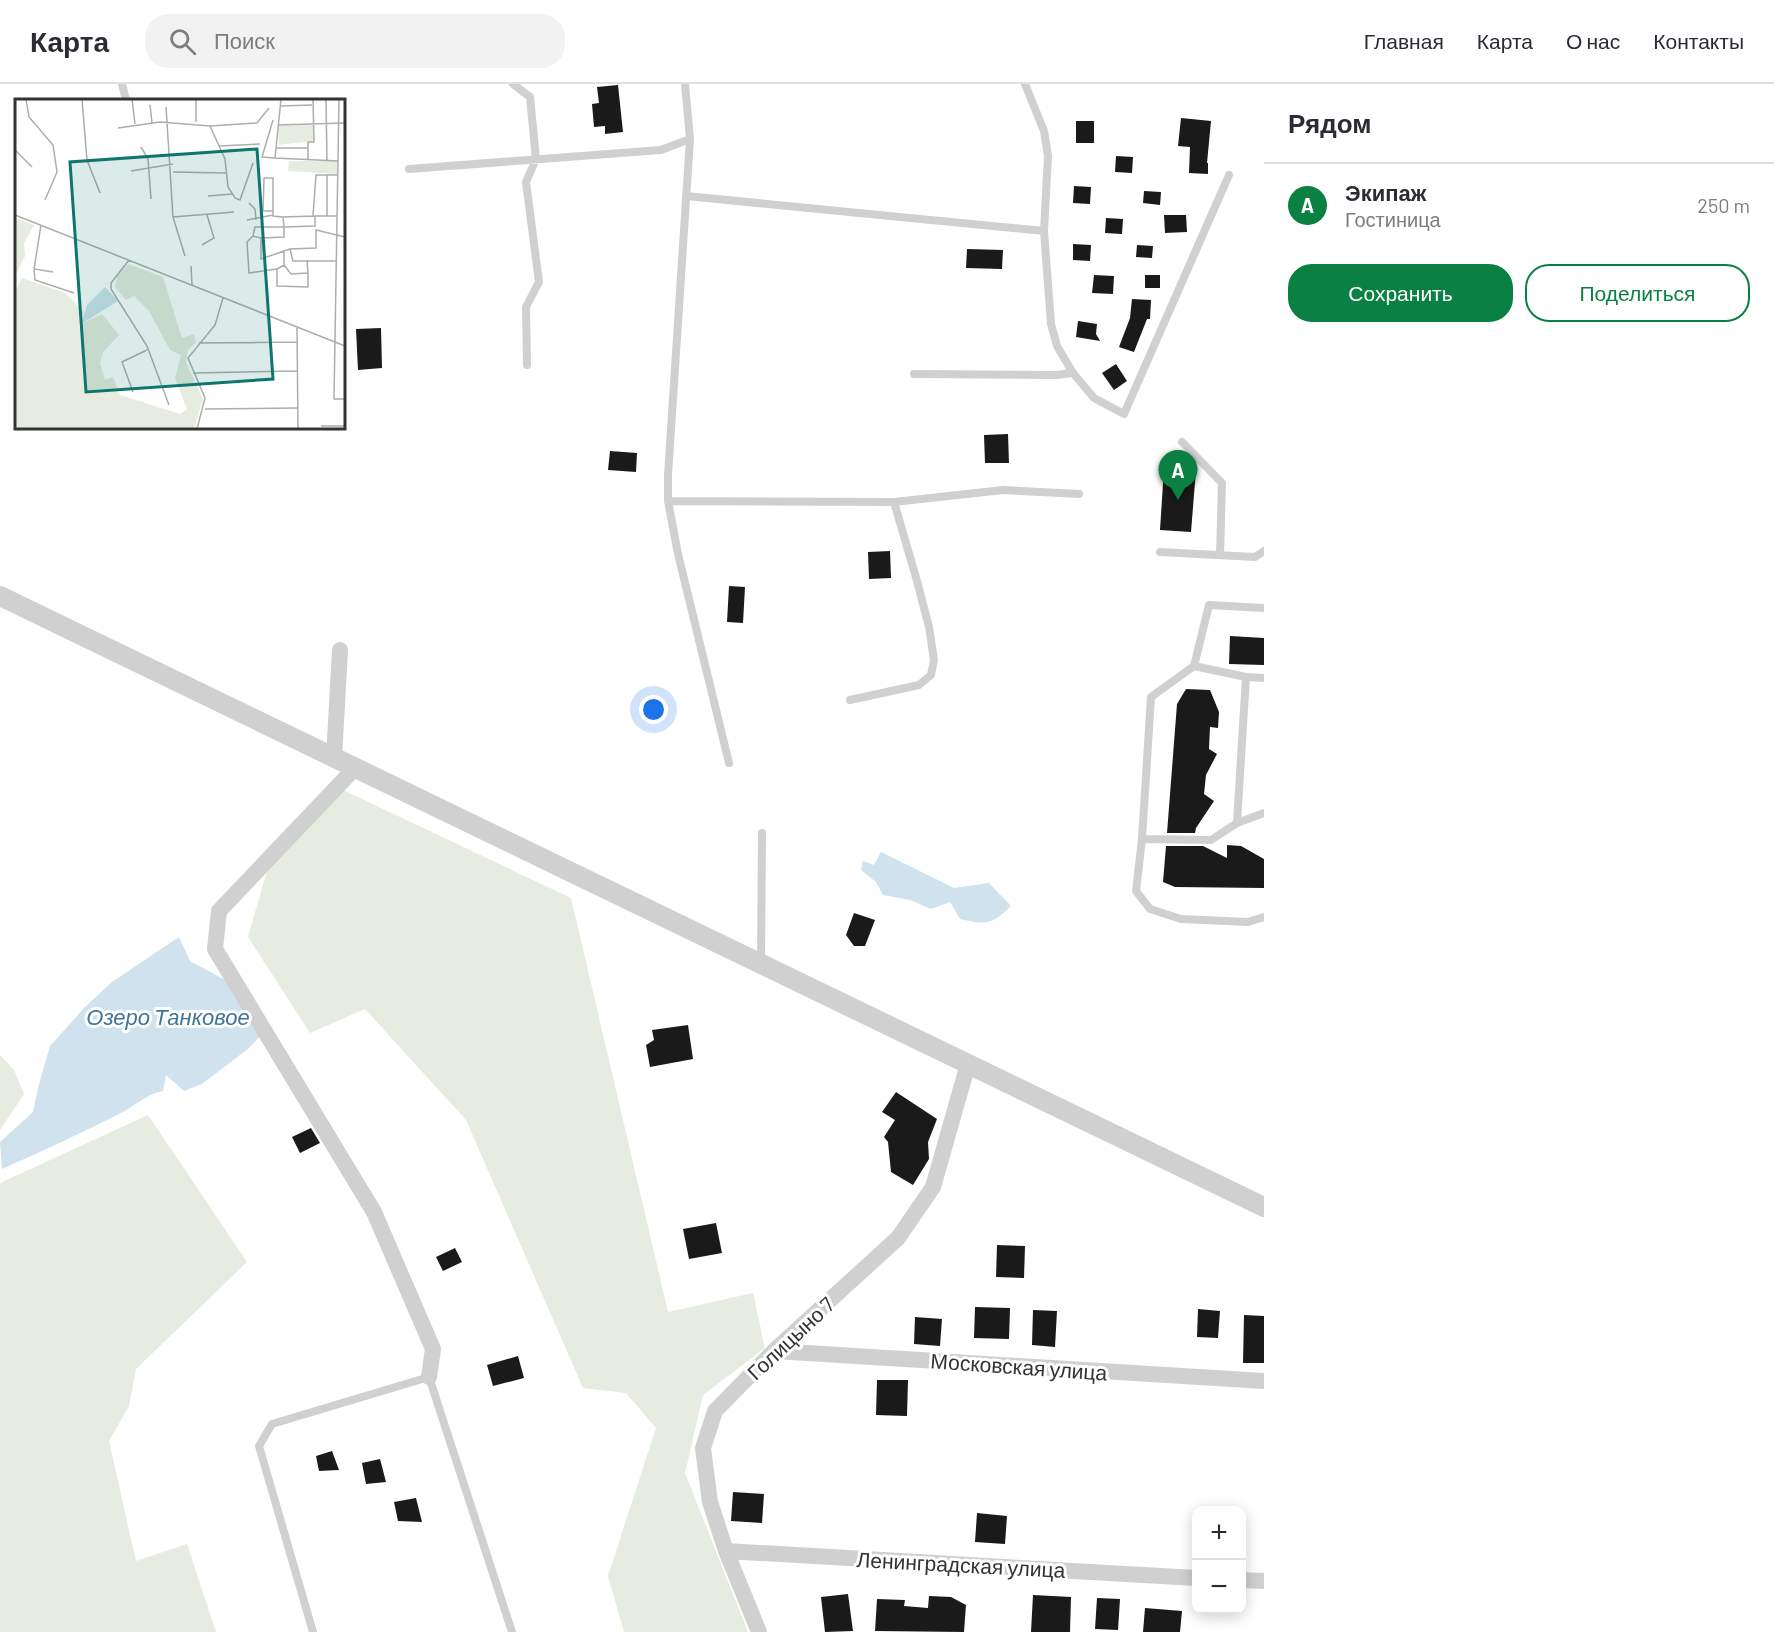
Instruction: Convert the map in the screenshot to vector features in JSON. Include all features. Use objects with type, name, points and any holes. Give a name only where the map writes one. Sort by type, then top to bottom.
[{"type":"street","points":[[0,596],[1264,1208]]},
{"type":"street","points":[[334,758],[340,650]]},
{"type":"street","points":[[355,768],[219,911],[215,949],[374,1212],[433,1348],[429,1377]]},
{"type":"street","name":"Голицыно 7","points":[[759,1632],[726,1551],[710,1502],[703,1448],[715,1411],[774,1351],[898,1238],[933,1187],[968,1064]]},
{"type":"street","name":"Московская улица","points":[[774,1351],[1264,1381]]},
{"type":"street","name":"Ленинградская улица","points":[[726,1551],[1192,1578]]},
{"type":"street","points":[[1246,1580],[1264,1581]]},
{"type":"lane","points":[[122,84],[126,99]]},
{"type":"lane","points":[[513,84],[530,97],[536,159],[526,182],[539,282],[526,307],[527,365]]},
{"type":"lane","points":[[685,84],[690,140],[668,501],[678,554],[729,763]]},
{"type":"lane","points":[[1025,84],[1044,131],[1048,156],[1044,231],[1051,324],[1058,346],[1073,373],[1094,398],[1124,414],[1229,175]]},
{"type":"lane","points":[[409,169],[661,150],[690,140]]},
{"type":"lane","points":[[686,196],[1044,231]]},
{"type":"lane","points":[[914,374],[1056,375],[1073,373]]},
{"type":"lane","points":[[1182,442],[1222,483],[1220,555]]},
{"type":"lane","points":[[668,501],[894,502],[1003,490],[1079,494]]},
{"type":"lane","points":[[850,700],[920,685],[930,675],[934,660],[926,616],[894,502]]},
{"type":"lane","points":[[1160,552],[1255,557],[1264,551]]},
{"type":"lane","points":[[1264,608],[1209,606],[1194,666],[1151,697],[1142,839],[1136,891],[1150,909],[1181,919],[1248,922],[1264,917]]},
{"type":"lane","points":[[1194,666],[1246,677],[1264,678]]},
{"type":"lane","points":[[1237,823],[1246,677]]},
{"type":"lane","points":[[1142,839],[1210,840],[1237,823],[1264,813]]},
{"type":"lane","points":[[761,966],[762,833]]},
{"type":"lane","points":[[313,1632],[259,1446],[272,1424],[429,1377],[512,1632]]},
{"type":"shaded area","points":[[343,790],[571,898],[668,1312],[753,1293],[765,1348],[703,1395],[685,1473],[748,1632],[624,1632],[608,1576],[656,1428],[626,1393],[583,1388],[466,1120],[365,1009],[310,1033],[248,937],[268,867]]},
{"type":"shaded area","points":[[0,1055],[14,1070],[24,1094],[0,1130]]},
{"type":"shaded area","points":[[148,1115],[247,1262],[136,1369],[129,1406],[109,1441],[136,1561],[187,1544],[216,1632],[0,1632],[0,1183]]},
{"type":"water","points":[[881,852],[954,888],[989,883],[1011,906],[999,917],[983,923],[960,919],[950,902],[931,909],[910,900],[883,895],[876,882],[861,870],[863,861],[874,865]]},
{"type":"water","name":"Озеро Танковое","points":[[179,937],[190,961],[229,982],[261,1035],[249,1048],[202,1084],[184,1091],[166,1075],[163,1091],[150,1095],[123,1112],[2,1169],[0,1142],[33,1112],[50,1046],[85,1007],[112,982]]},
{"type":"building","points":[[618,85],[623,132],[605,134],[605,126],[594,127],[592,104],[599,103],[597,87]]},
{"type":"building","points":[[1181,118],[1211,121],[1208,174],[1189,173],[1190,147],[1178,146]]},
{"type":"building","points":[[1076,121],[1094,121],[1094,143],[1076,143]]},
{"type":"building","points":[[1116,156],[1133,157],[1132,173],[1115,172]]},
{"type":"building","points":[[1074,186],[1091,187],[1090,204],[1073,203]]},
{"type":"building","points":[[1144,191],[1161,192],[1160,205],[1143,203]]},
{"type":"building","points":[[1164,215],[1186,215],[1187,232],[1165,233]]},
{"type":"building","points":[[1106,218],[1123,219],[1122,234],[1105,233]]},
{"type":"building","points":[[1073,244],[1091,245],[1090,261],[1073,260]]},
{"type":"building","points":[[1137,245],[1153,246],[1152,258],[1136,257]]},
{"type":"building","points":[[967,249],[1003,250],[1002,269],[966,268]]},
{"type":"building","points":[[1094,275],[1114,276],[1113,294],[1092,293]]},
{"type":"building","points":[[1145,275],[1160,275],[1160,288],[1145,288]]},
{"type":"building","points":[[1132,299],[1151,300],[1150,319],[1147,319],[1134,352],[1119,347],[1130,318]]},
{"type":"building","points":[[1078,321],[1097,324],[1096,334],[1100,341],[1076,337]]},
{"type":"building","points":[[381,328],[382,368],[358,370],[356,329]]},
{"type":"building","points":[[1116,364],[1127,381],[1114,390],[1102,373]]},
{"type":"building","points":[[1008,434],[1009,463],[985,463],[984,435]]},
{"type":"building","points":[[610,451],[637,453],[636,472],[608,470]]},
{"type":"building","points":[[1164,468],[1196,470],[1191,532],[1160,530]]},
{"type":"building","points":[[890,551],[891,578],[869,579],[868,552]]},
{"type":"building","points":[[729,586],[745,587],[743,623],[727,622]]},
{"type":"building","points":[[1230,636],[1264,638],[1264,665],[1229,664]]},
{"type":"building","points":[[1186,689],[1210,690],[1219,712],[1218,728],[1210,727],[1209,749],[1217,754],[1206,775],[1204,794],[1214,801],[1195,833],[1167,833],[1177,704]]},
{"type":"building","points":[[1227,845],[1241,846],[1264,859],[1264,888],[1175,887],[1163,882],[1166,846],[1203,846],[1227,858]]},
{"type":"building","points":[[854,913],[875,920],[865,946],[854,946],[846,935]]},
{"type":"building","points":[[688,1025],[693,1059],[650,1067],[646,1045],[654,1040],[652,1030]]},
{"type":"building","points":[[896,1092],[937,1119],[928,1142],[929,1159],[913,1185],[891,1172],[888,1142],[884,1137],[895,1120],[882,1112]]},
{"type":"building","points":[[311,1128],[320,1143],[300,1153],[292,1137]]},
{"type":"building","points":[[716,1223],[722,1253],[689,1259],[683,1229]]},
{"type":"building","points":[[997,1245],[1025,1246],[1024,1278],[996,1277]]},
{"type":"building","points":[[455,1248],[462,1262],[443,1271],[436,1257]]},
{"type":"building","points":[[975,1307],[1010,1308],[1009,1339],[974,1338]]},
{"type":"building","points":[[1198,1309],[1220,1311],[1218,1338],[1197,1337]]},
{"type":"building","points":[[1033,1310],[1057,1311],[1055,1347],[1032,1345]]},
{"type":"building","points":[[1244,1315],[1264,1316],[1264,1363],[1243,1363]]},
{"type":"building","points":[[915,1317],[942,1319],[940,1346],[914,1344]]},
{"type":"building","points":[[518,1356],[524,1378],[493,1386],[487,1365]]},
{"type":"building","points":[[877,1380],[908,1380],[907,1416],[876,1415]]},
{"type":"building","points":[[332,1451],[339,1470],[319,1471],[316,1456]]},
{"type":"building","points":[[380,1459],[386,1482],[366,1484],[362,1463]]},
{"type":"building","points":[[733,1492],[764,1494],[762,1523],[731,1521]]},
{"type":"building","points":[[416,1498],[422,1522],[398,1521],[394,1502]]},
{"type":"building","points":[[977,1513],[1007,1516],[1005,1544],[975,1542]]},
{"type":"building","points":[[848,1594],[853,1631],[825,1632],[821,1597]]},
{"type":"building","points":[[1033,1595],[1071,1597],[1070,1632],[1031,1632]]},
{"type":"building","points":[[929,1596],[951,1597],[966,1605],[964,1632],[875,1631],[877,1599],[905,1600],[904,1606],[928,1608]]},
{"type":"building","points":[[1097,1598],[1120,1599],[1118,1630],[1095,1629]]},
{"type":"building","points":[[1145,1608],[1182,1611],[1180,1632],[1143,1632]]},
{"type":"place","name":"Экипаж","points":[[1178,500]]}]
